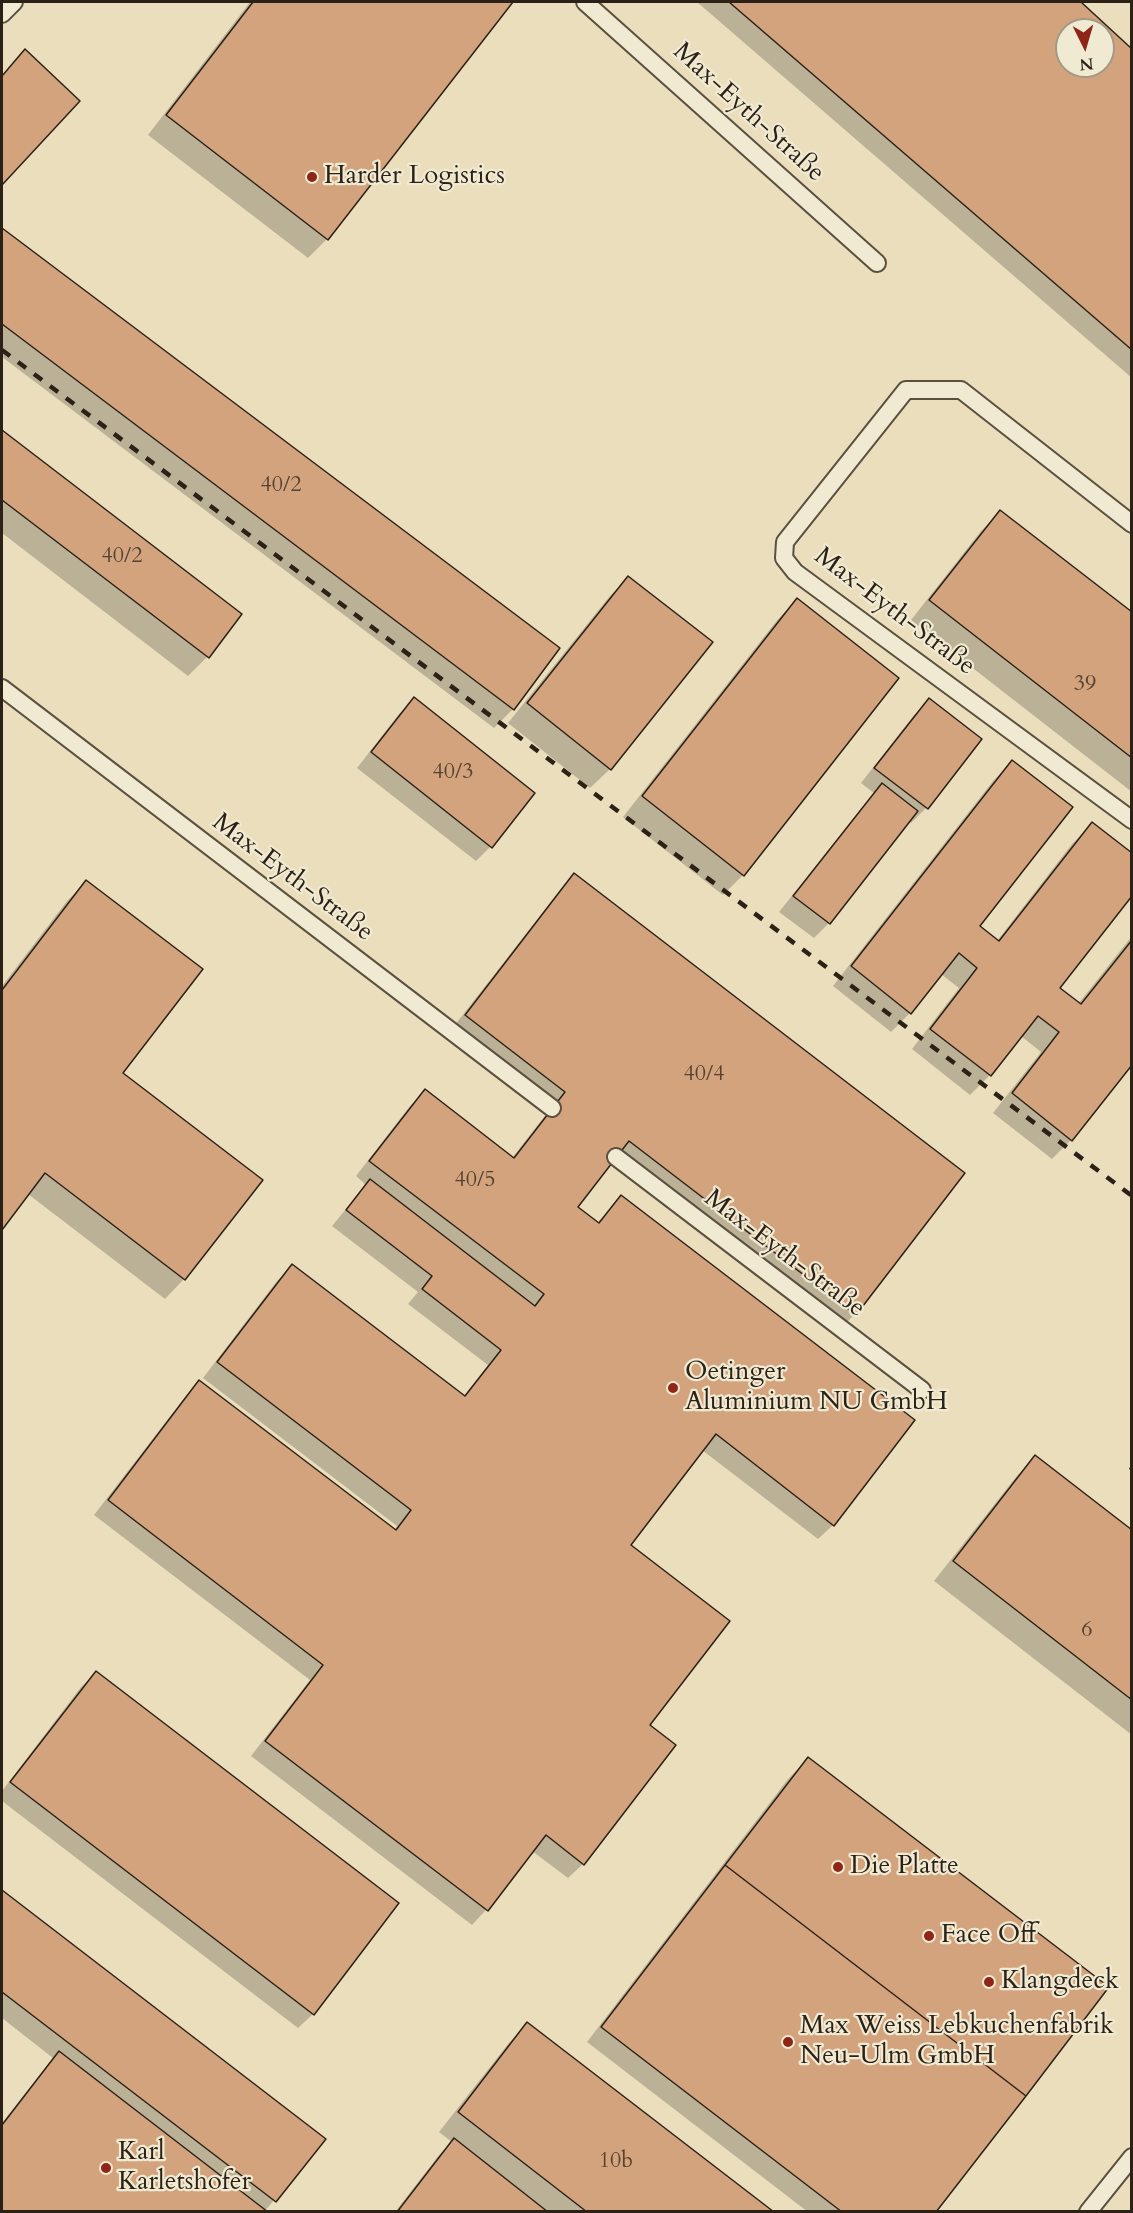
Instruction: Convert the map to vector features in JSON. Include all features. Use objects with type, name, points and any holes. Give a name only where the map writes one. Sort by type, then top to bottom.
[{"type":"lane","points":[[2,14],[14,2]]},
{"type":"lane","name":"Max-Eyth-Straße","points":[[585,2],[877,263]]},
{"type":"lane","name":"Max-Eyth-Straße","points":[[1131,524],[961,390],[906,390],[785,542],[784,558],[795,572],[1131,820]]},
{"type":"lane","name":"Max-Eyth-Straße","points":[[2,688],[552,1108]]},
{"type":"lane","name":"Max-Eyth-Straße","points":[[616,1157],[922,1390]]},
{"type":"lane","points":[[1088,2211],[1131,2157]]},
{"type":"building","name":"Harder Logistics","points":[[253,2],[513,2],[328,240],[166,115]]},
{"type":"building","points":[[729,2],[1081,2],[1098,18],[1055,18],[1055,78],[1115,78],[1115,33],[1132,49],[1132,350]]},
{"type":"building","points":[[25,49],[80,101],[2,185],[2,76]]},
{"type":"building","points":[[2,228],[560,648],[514,710],[2,324]]},
{"type":"building","points":[[2,430],[242,614],[209,658],[2,500]]},
{"type":"building","points":[[1000,510],[1132,612],[1132,758],[929,600]]},
{"type":"building","points":[[628,576],[713,642],[611,770],[527,703]]},
{"type":"building","points":[[797,598],[899,678],[744,876],[642,796]]},
{"type":"building","points":[[414,697],[535,793],[492,848],[371,752]]},
{"type":"building","points":[[929,698],[982,739],[928,809],[874,768]]},
{"type":"building","points":[[1012,760],[1073,807],[980,926],[999,941],[1092,822],[1132,853],[1132,896],[1060,988],[1081,1004],[1132,940],[1132,1065],[1072,1141],[1012,1093],[1059,1032],[1038,1016],[991,1076],[930,1029],[977,968],[959,953],[911,1014],[851,966]]},
{"type":"building","points":[[882,783],[918,811],[830,924],[793,896]]},
{"type":"building","name":"Oetinger Aluminium NU GmbH","points":[[574,873],[965,1173],[856,1315],[629,1141],[578,1207],[599,1223],[621,1195],[915,1420],[834,1526],[716,1434],[631,1545],[730,1621],[650,1725],[676,1745],[584,1865],[546,1835],[488,1911],[265,1741],[323,1665],[108,1500],[199,1380],[396,1530],[411,1510],[217,1362],[292,1264],[465,1396],[501,1350],[422,1289],[432,1276],[346,1210],[370,1179],[535,1306],[544,1294],[369,1161],[425,1089],[514,1158],[565,1092],[465,1015]]},
{"type":"building","points":[[86,880],[203,969],[123,1073],[263,1180],[185,1280],[45,1173],[2,1230],[2,990]]},
{"type":"building","points":[[1035,1455],[1132,1530],[1132,1700],[953,1561]]},
{"type":"building","points":[[96,1671],[399,1903],[314,2015],[10,1782]]},
{"type":"building","points":[[808,1757],[1109,1987],[1026,2096],[725,1865]]},
{"type":"building","name":"Max Weiss Lebkuchenfabrik Neu-Ulm GmbH","points":[[725,1865],[1026,2096],[936,2212],[842,2212],[601,2027]]},
{"type":"building","points":[[2,1890],[326,2139],[276,2202],[2,1992]]},
{"type":"building","points":[[527,2022],[774,2212],[587,2212],[458,2112]]},
{"type":"building","name":"Karl Karletshofer","points":[[59,2051],[268,2212],[2,2212],[2,2125]]},
{"type":"building","points":[[454,2138],[548,2212],[397,2212]]},
{"type":"railway","points":[[2,350],[1132,1196]]},
{"type":"place","name":"Harder Logistics","points":[[312,177]]},
{"type":"place","name":"Oetinger Aluminium NU GmbH","points":[[673,1388]]},
{"type":"place","name":"Die Platte","points":[[838,1867]]},
{"type":"place","name":"Face Off","points":[[929,1936]]},
{"type":"place","name":"Klangdeck","points":[[989,1982]]},
{"type":"place","name":"Max Weiss Lebkuchenfabrik Neu-Ulm GmbH","points":[[788,2042]]},
{"type":"place","name":"Karl Karletshofer","points":[[106,2168]]}]
